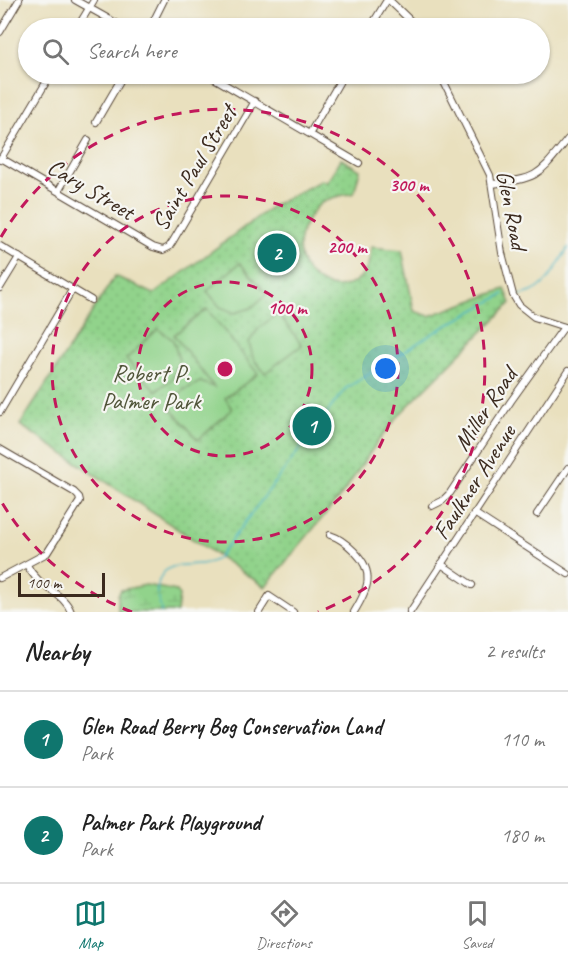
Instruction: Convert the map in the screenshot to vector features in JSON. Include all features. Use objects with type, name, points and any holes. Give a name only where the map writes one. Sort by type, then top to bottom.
[{"type":"street","points":[[0,32],[19,0]]},
{"type":"street","points":[[75,0],[107,18]]},
{"type":"street","points":[[83,18],[94,0]]},
{"type":"street","points":[[155,18],[164,0]]},
{"type":"street","points":[[376,18],[388,0],[407,18]]},
{"type":"street","points":[[1,159],[45,84]]},
{"type":"street","points":[[96,122],[118,84]]},
{"type":"street","points":[[225,84],[359,163]]},
{"type":"street","points":[[310,133],[338,84]]},
{"type":"street","name":"Glen Road","points":[[445,84],[485,164],[492,184],[502,253],[513,295],[519,305],[534,317],[566,328]]},
{"type":"street","name":"Saint Paul Street","points":[[163,250],[173,241],[255,101]]},
{"type":"street","points":[[492,184],[517,182],[534,177],[543,170],[568,139]]},
{"type":"street","points":[[59,190],[88,140]]},
{"type":"street","name":"Cary Street","points":[[1,159],[59,190],[153,247],[163,250]]},
{"type":"street","points":[[0,246],[91,300]]},
{"type":"street","points":[[0,288],[19,257]]},
{"type":"street","points":[[0,412],[72,290]]},
{"type":"street","name":"Miller Road","points":[[432,506],[442,501],[450,493],[502,414],[566,328]]},
{"type":"street","name":"Faulkner Avenue","points":[[410,612],[568,371]]},
{"type":"street","points":[[0,449],[74,492],[80,499],[78,506],[49,550],[27,565],[0,578]]},
{"type":"street","points":[[537,514],[568,468]]},
{"type":"street","points":[[474,513],[568,574]]},
{"type":"street","points":[[330,535],[340,538],[367,568],[367,588],[354,612]]},
{"type":"street","points":[[441,564],[472,585]]},
{"type":"street","points":[[27,565],[33,577],[66,602],[71,612]]},
{"type":"street","points":[[259,612],[269,596],[293,612]]},
{"type":"green space","name":"Robert P. Palmer Park","points":[[341,159],[360,170],[354,193],[329,199],[318,206],[304,227],[299,243],[301,258],[307,271],[317,280],[330,286],[343,286],[355,281],[366,270],[371,247],[402,250],[414,311],[429,316],[505,289],[511,303],[402,412],[378,441],[343,493],[265,587],[20,425],[115,276],[154,294],[274,205],[322,180],[327,182]]},
{"type":"green space","points":[[240,263],[267,294],[251,308],[235,313],[220,307],[207,291]]},
{"type":"green space","points":[[207,309],[258,374],[225,398],[232,409],[198,440],[170,407],[182,391],[200,382],[214,387],[174,335]]},
{"type":"green space","points":[[278,313],[302,345],[265,373],[253,358],[249,342],[259,328]]},
{"type":"green space","points":[[158,329],[173,340],[179,360],[172,379],[156,391],[126,359]]},
{"type":"green space","points":[[146,585],[176,591],[179,596],[177,612],[118,612],[118,595],[121,590]]},
{"type":"waterway","points":[[517,295],[527,294],[542,285],[554,272],[568,248]]},
{"type":"waterway","points":[[161,612],[157,595],[160,577],[173,566],[201,564],[218,558],[345,389],[435,332],[504,294]]},
{"type":"place","name":"Palmer Park Playground","points":[[277,253]]},
{"type":"place","name":"Glen Road Berry Bog Conservation Land","points":[[312,426]]}]
